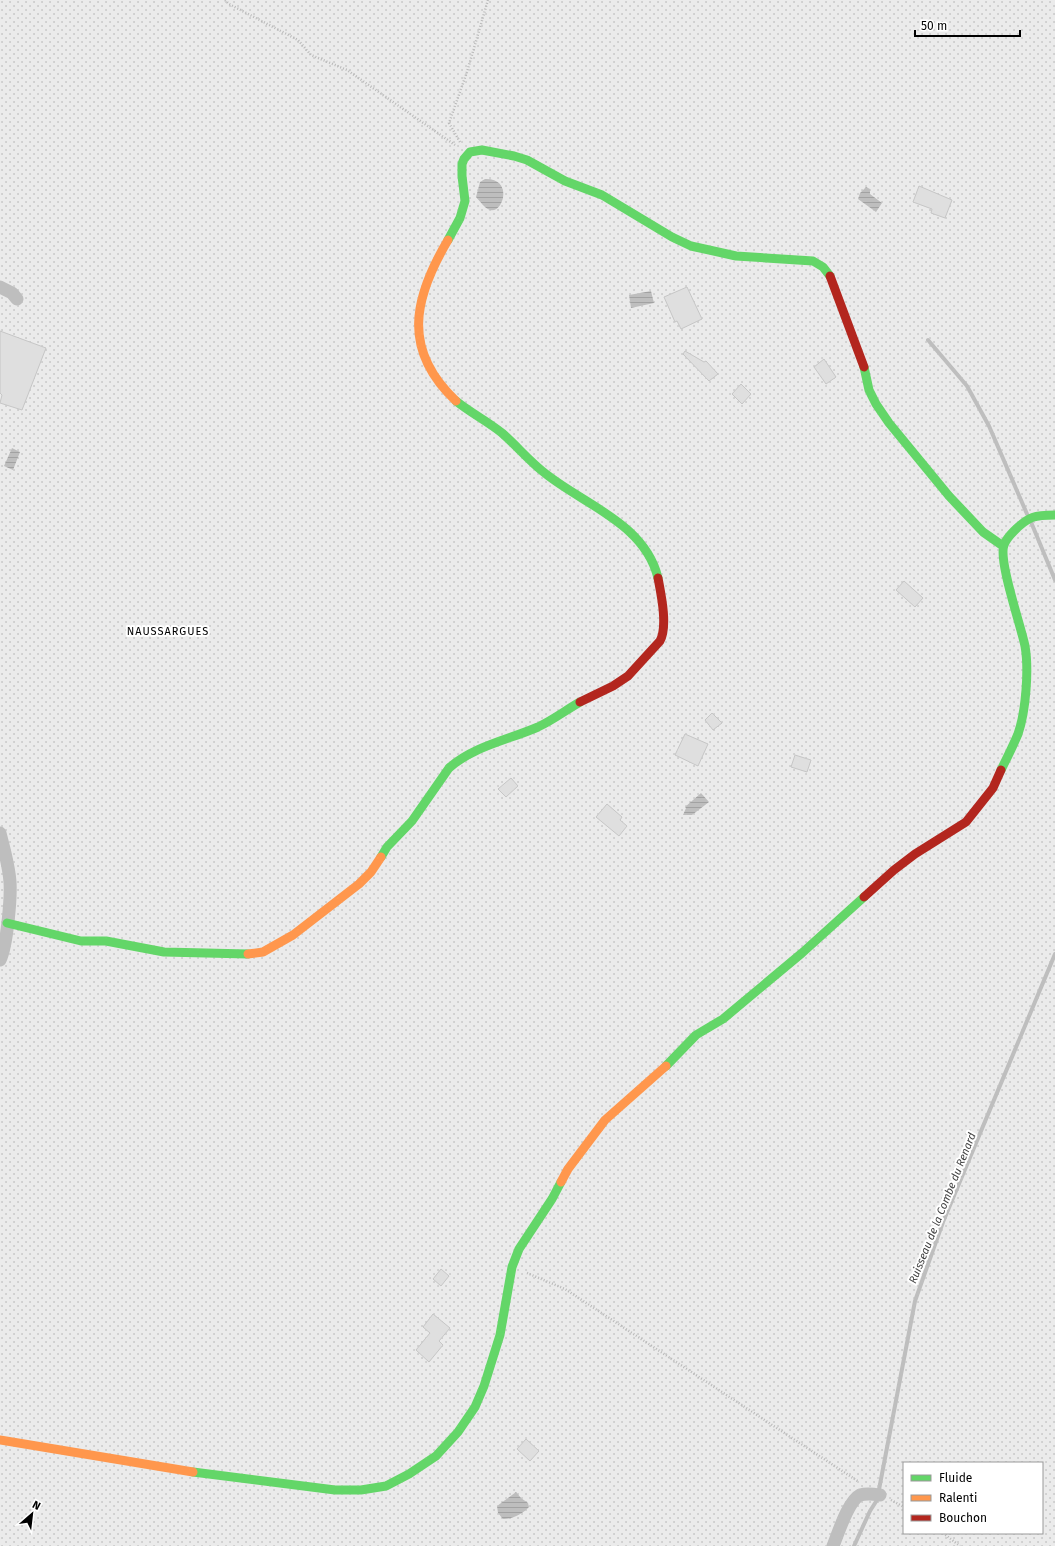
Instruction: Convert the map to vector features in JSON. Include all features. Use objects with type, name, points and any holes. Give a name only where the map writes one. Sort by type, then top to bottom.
[{"type":"street","points":[[7,923],[81,941],[106,941],[164,952],[249,954],[263,952],[293,935],[340,900],[363,880],[371,872],[387,847],[416,817],[450,768],[456,762],[471,752],[512,738],[558,717],[572,706],[624,680],[656,645],[663,634],[663,618],[657,573],[651,557],[632,532],[548,476],[499,431],[457,402],[443,389],[424,361],[420,348],[418,332],[424,290],[441,250],[460,218],[465,203],[461,170],[462,161],[467,154],[474,150],[515,156],[525,160],[570,184],[589,189],[599,194],[668,236],[694,247],[722,254],[813,261],[819,263],[828,271],[865,370],[869,390],[876,404],[889,423],[949,496],[983,532],[1003,546]]},
{"type":"street","points":[[0,287],[12,293],[18,299]]},
{"type":"street","points":[[0,1440],[216,1476],[335,1490],[361,1490],[386,1486],[409,1474],[436,1456],[458,1432],[475,1408],[484,1386],[500,1335],[512,1267],[519,1249],[552,1199],[568,1170],[605,1120],[666,1066],[696,1035],[723,1019],[802,953],[894,870],[915,854],[966,822],[993,788],[1018,733],[1024,712],[1026,675],[1025,647],[1004,564],[1003,546],[1009,536],[1025,520],[1039,515],[1055,515]]},
{"type":"street","points":[[0,834],[10,882],[5,940],[0,960]]},
{"type":"street","points":[[833,1546],[846,1515],[852,1504],[859,1496],[868,1493],[880,1495]]},
{"type":"path","points":[[225,0],[229,4],[298,40],[312,54],[347,70],[392,103],[467,154]]},
{"type":"path","points":[[467,154],[449,123],[467,72],[488,0]]},
{"type":"path","points":[[512,1267],[565,1289],[860,1482]]},
{"type":"path","points":[[944,1534],[960,1546]]},
{"type":"shaded area","points":[[0,0],[1055,0],[1055,1546],[0,1546]]},
{"type":"shaded area","points":[[485,179],[494,180],[500,184],[503,189],[502,202],[495,210],[486,208],[476,197],[480,182]]},
{"type":"shaded area","points":[[866,187],[870,189],[870,194],[882,203],[876,212],[858,199],[860,193]]},
{"type":"shaded area","points":[[651,291],[654,303],[631,308],[629,295]]},
{"type":"shaded area","points":[[12,448],[20,452],[13,470],[4,466]]},
{"type":"shaded area","points":[[701,793],[709,802],[692,815],[683,815],[686,808],[685,807]]},
{"type":"shaded area","points":[[516,1492],[528,1503],[529,1507],[517,1516],[503,1519],[498,1513],[497,1506]]},
{"type":"building","points":[[919,186],[952,200],[945,218],[931,213],[932,209],[913,202]]},
{"type":"building","points":[[687,287],[702,319],[681,329],[677,321],[675,322],[664,297]]},
{"type":"building","points":[[0,331],[46,348],[22,410],[0,403],[2,395],[0,393]]},
{"type":"building","points":[[685,351],[704,362],[706,361],[718,374],[709,381],[683,354]]},
{"type":"building","points":[[824,359],[836,377],[826,384],[814,367]]},
{"type":"building","points":[[741,384],[751,394],[742,404],[732,394]]},
{"type":"building","points":[[904,581],[923,598],[915,607],[896,590]]},
{"type":"building","points":[[712,713],[722,723],[713,730],[705,720]]},
{"type":"building","points":[[685,734],[708,744],[698,766],[675,755]]},
{"type":"building","points":[[795,755],[811,760],[807,772],[791,767]]},
{"type":"building","points":[[511,778],[518,786],[506,797],[498,789]]},
{"type":"building","points":[[607,804],[622,817],[620,820],[627,826],[619,836],[596,817]]},
{"type":"building","points":[[441,1269],[449,1276],[441,1286],[433,1279]]},
{"type":"building","points":[[433,1314],[450,1328],[439,1341],[443,1345],[429,1362],[416,1350],[430,1333],[423,1327]]},
{"type":"building","points":[[526,1439],[539,1451],[530,1461],[517,1449]]},
{"type":"waterway","name":"Ruisseau de la Combe du Renard","points":[[928,340],[967,386],[989,426],[1027,514]]},
{"type":"waterway","name":"Ruisseau de la Combe du Renard","points":[[1031,522],[1055,580]]},
{"type":"waterway","name":"Ruisseau de la Combe du Renard","points":[[854,1546],[870,1511],[877,1500],[915,1301],[943,1222],[1055,954]]},
{"type":"traffic: fast","points":[[448,240],[460,218],[465,201],[462,164],[470,152],[482,150],[527,160],[565,181],[602,195],[672,237],[691,246],[736,256],[813,261],[823,267],[830,276]]},
{"type":"traffic: fast","points":[[864,367],[869,390],[876,404],[889,423],[949,496],[983,532],[1003,546]]},
{"type":"traffic: fast","points":[[456,401],[502,433],[546,474],[612,517],[627,530],[640,543],[651,559],[658,578]]},
{"type":"traffic: fast","points":[[1001,770],[1021,725],[1027,678],[1025,646],[1004,564],[1004,545],[1011,534],[1028,519],[1042,515],[1055,515]]},
{"type":"traffic: fast","points":[[381,857],[387,847],[412,821],[449,768],[459,760],[480,749],[538,727],[580,702]]},
{"type":"traffic: fast","points":[[666,1066],[696,1035],[723,1019],[802,953],[864,897]]},
{"type":"traffic: fast","points":[[7,923],[81,941],[106,941],[164,952],[248,954]]},
{"type":"traffic: fast","points":[[193,1472],[335,1490],[361,1490],[386,1486],[409,1474],[436,1456],[458,1432],[475,1407],[484,1386],[500,1335],[512,1267],[519,1249],[552,1199],[561,1182]]},
{"type":"traffic: slow","points":[[448,240],[427,283],[421,303],[419,324],[421,343],[427,363],[439,382],[456,401]]},
{"type":"traffic: slow","points":[[248,954],[263,952],[293,935],[359,884],[371,872],[381,857]]},
{"type":"traffic: slow","points":[[561,1182],[568,1169],[605,1120],[666,1066]]},
{"type":"traffic: slow","points":[[0,1440],[193,1472]]},
{"type":"traffic: jam","points":[[830,276],[864,367]]},
{"type":"traffic: jam","points":[[580,702],[613,686],[628,676],[660,641],[664,619],[658,578]]},
{"type":"traffic: jam","points":[[864,897],[894,870],[915,854],[966,822],[993,788],[1001,770]]},
{"type":"district","name":"NAUSSARGUES","points":[[168,631]]}]
